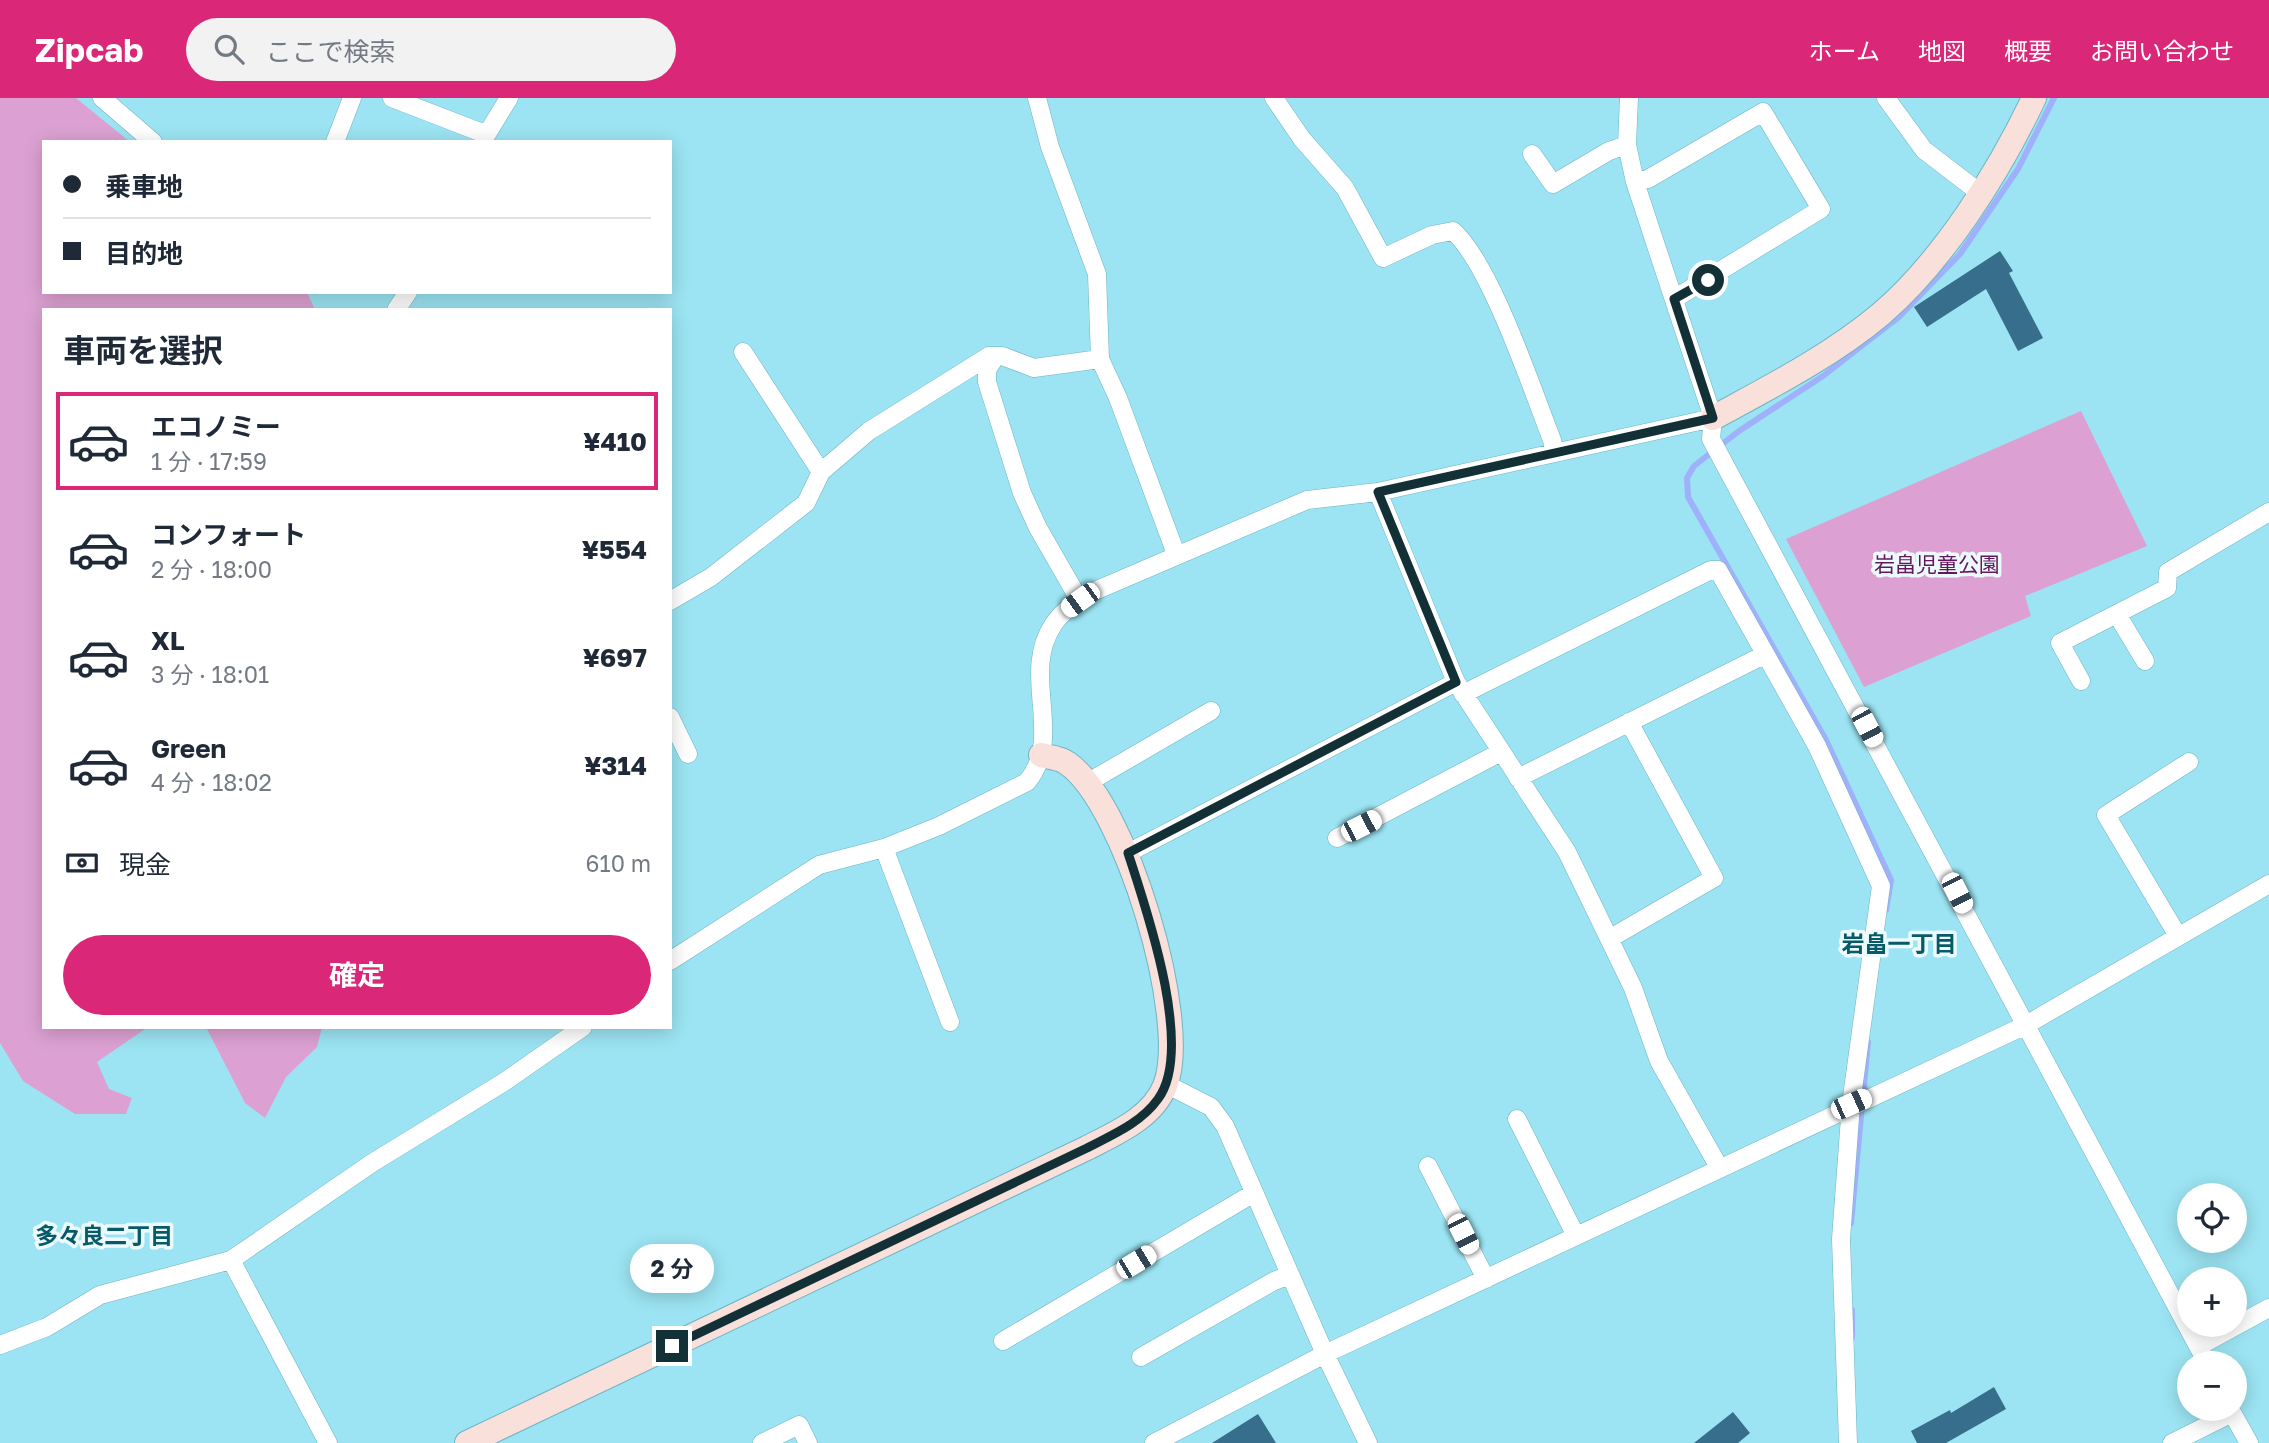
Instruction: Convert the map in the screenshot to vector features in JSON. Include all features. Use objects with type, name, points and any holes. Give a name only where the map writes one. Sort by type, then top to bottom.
[{"type":"street","points":[[102,98],[151,140]]},
{"type":"street","points":[[336,140],[352,98]]},
{"type":"street","points":[[392,98],[483,138],[509,98]]},
{"type":"street","points":[[1037,98],[1050,147],[1097,274],[1100,359],[1118,398],[1176,554]]},
{"type":"street","points":[[1274,98],[1302,139],[1345,188],[1383,258],[1432,235],[1452,231],[1465,242],[1487,282],[1552,440],[1554,451]]},
{"type":"street","points":[[1629,98],[1627,145],[1635,183],[1713,418],[1711,439],[2201,1351]]},
{"type":"street","points":[[1886,98],[1924,150],[1980,193]]},
{"type":"street","points":[[672,960],[819,865],[884,848],[939,826],[1027,782],[1036,771],[1045,732],[1038,682],[1044,644],[1053,625],[1080,600],[1176,554],[1307,500],[1378,492],[1713,418],[1780,382],[1881,314],[1926,267],[1980,193],[2034,98]]},
{"type":"street","points":[[1635,183],[1648,179],[1763,112],[1821,209],[1674,299]]},
{"type":"street","points":[[1532,154],[1553,184],[1609,151],[1627,145]]},
{"type":"street","points":[[743,352],[821,472]]},
{"type":"street","points":[[672,600],[711,577],[806,503],[821,472],[869,431],[989,356],[1034,368],[1100,359]]},
{"type":"street","points":[[996,356],[987,370],[987,382],[1022,493],[1080,600]]},
{"type":"street","points":[[1378,492],[1460,688],[1567,852],[1633,988],[1659,1060],[1720,1169]]},
{"type":"street","points":[[2081,681],[2060,643],[2118,616],[2167,588],[2168,572],[2269,512]]},
{"type":"street","points":[[1128,853],[1460,688],[1711,570],[1718,570],[1817,746],[1881,886],[1851,1104],[1842,1239],[1848,1443]]},
{"type":"street","points":[[2118,616],[2145,661]]},
{"type":"street","points":[[1518,778],[1764,654]]},
{"type":"street","points":[[1087,783],[1211,711]]},
{"type":"street","points":[[672,721],[688,754]]},
{"type":"street","points":[[1609,939],[1714,878],[1629,722]]},
{"type":"street","points":[[1337,838],[1501,752]]},
{"type":"street","points":[[467,1443],[1087,1148],[1144,1114],[1158,1099],[1166,1084],[1171,1061],[1171,1034],[1156,935],[1128,853],[1087,783],[1066,762],[1041,755]]},
{"type":"street","points":[[2179,936],[2106,815],[2189,762]]},
{"type":"street","points":[[884,848],[950,1022]]},
{"type":"street","points":[[1154,1443],[1325,1354],[1720,1169],[1851,1104],[2026,1025],[2269,884]]},
{"type":"street","points":[[0,1345],[47,1327],[100,1295],[232,1260],[372,1163],[504,1082],[580,1029]]},
{"type":"street","points":[[1166,1084],[1211,1107],[1225,1126],[1325,1354],[1368,1443]]},
{"type":"street","points":[[1517,1119],[1576,1236]]},
{"type":"street","points":[[1428,1166],[1486,1279]]},
{"type":"street","points":[[1003,1341],[1254,1193]]},
{"type":"street","points":[[232,1260],[328,1443]]},
{"type":"street","points":[[1142,1357],[1274,1281],[1290,1275]]},
{"type":"street","points":[[2199,1346],[2269,1308]]},
{"type":"street","points":[[2172,1443],[2213,1421]]},
{"type":"street","points":[[2237,1421],[2249,1443]]},
{"type":"street","points":[[762,1443],[799,1425],[808,1443]]},
{"type":"green space","points":[[0,98],[76,98],[128,140],[42,140],[42,294],[308,294],[314,308],[42,308],[42,1029],[145,1029],[97,1062],[109,1089],[132,1098],[126,1114],[75,1114],[23,1081],[0,1043]]},
{"type":"green space","name":"岩畠児童公園","points":[[2081,411],[2147,546],[2025,596],[2031,616],[1864,687],[1786,539]]},
{"type":"green space","points":[[207,1029],[322,1029],[317,1047],[286,1077],[265,1118],[245,1103]]},
{"type":"building","points":[[2000,251],[2013,271],[2009,273],[2043,338],[2018,351],[1986,289],[1927,327],[1914,307]]},
{"type":"building","points":[[1994,1387],[2006,1409],[1946,1443],[1917,1443],[1911,1431],[1950,1410],[1951,1413]]},
{"type":"building","points":[[1733,1412],[1750,1433],[1738,1443],[1694,1443]]},
{"type":"building","points":[[1258,1414],[1276,1443],[1212,1443]]},
{"type":"waterway","points":[[1886,910],[1891,880],[1826,740],[1688,497],[1687,478],[1694,466],[1739,431],[1823,376],[1899,317],[1960,254],[2018,169],[2054,98]]},
{"type":"waterway","points":[[1851,1223],[1868,1042]]},
{"type":"waterway","points":[[1852,1310],[1852,1338]]},
{"type":"district","name":"岩畠一丁目","points":[[1899,944]]},
{"type":"district","name":"多々良二丁目","points":[[104,1236]]},
{"type":"route","points":[[672,1346],[1087,1148],[1125,1128],[1144,1114],[1158,1099],[1166,1084],[1171,1061],[1171,1034],[1156,935],[1128,853],[1456,682],[1378,492],[1713,418],[1674,299],[1708,280]]}]
